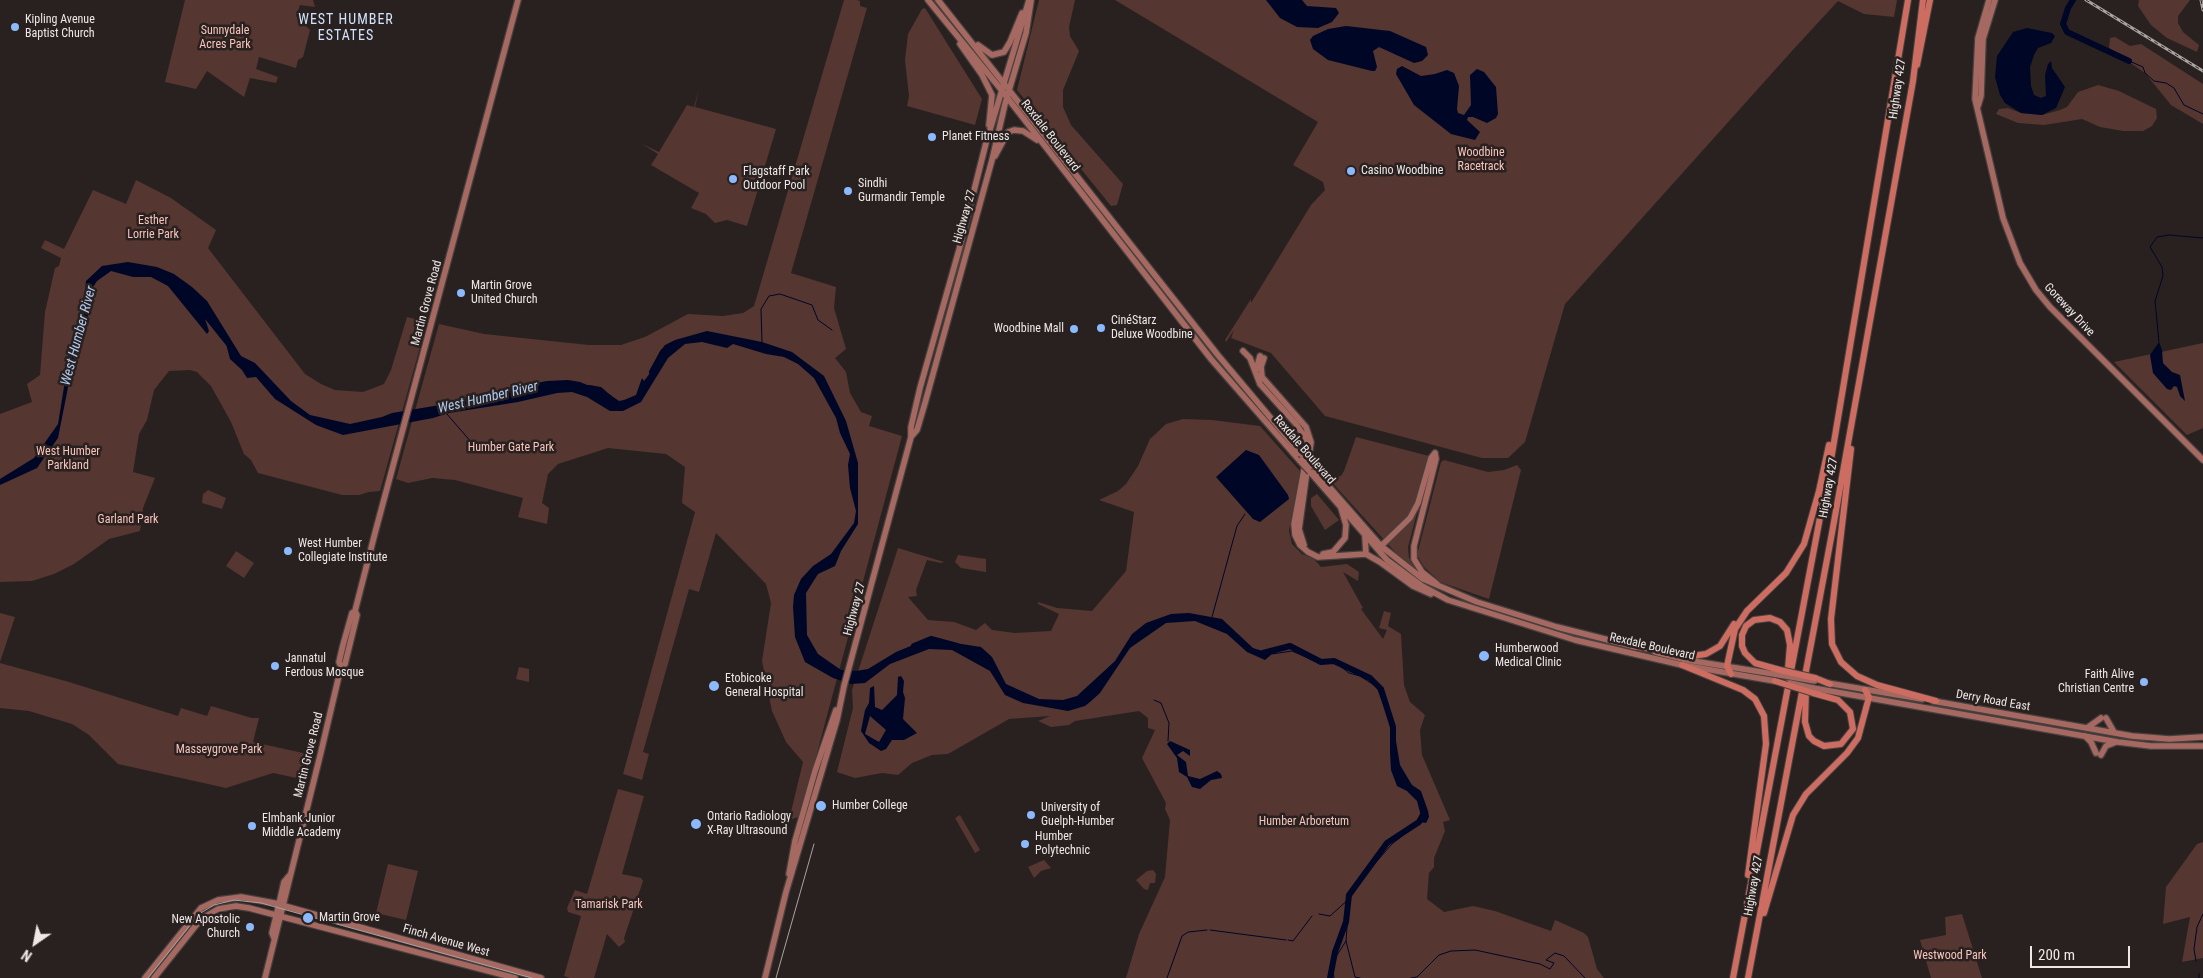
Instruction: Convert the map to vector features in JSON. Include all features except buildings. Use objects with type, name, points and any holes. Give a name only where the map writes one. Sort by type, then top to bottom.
[{"type":"highway","name":"Highway 427","points":[[1733,978],[1836,423],[1908,0]]},
{"type":"highway","points":[[1923,0],[1923,19]]},
{"type":"highway","points":[[1923,19],[1930,0]]},
{"type":"highway","name":"Highway 427","points":[[1748,978],[1853,413],[1923,19]]},
{"type":"highway","points":[[1853,413],[1831,619],[1832,644],[1841,662],[1857,676],[1877,685],[1936,702]]},
{"type":"highway","points":[[1633,646],[1692,656],[1706,654],[1720,646],[1740,617],[1786,573],[1798,555],[1812,519],[1831,434],[1836,423]]},
{"type":"highway","points":[[1731,674],[1727,666],[1735,629],[1747,611]]},
{"type":"highway","points":[[1786,698],[1790,645],[1787,630],[1780,622],[1770,618],[1754,620],[1746,626],[1742,635],[1742,646],[1745,653],[1755,663],[1780,672],[1814,685],[1838,700],[1850,712],[1853,729],[1841,744],[1824,746],[1814,741],[1810,736],[1805,722],[1806,670]]},
{"type":"highway","points":[[1682,665],[1734,685],[1750,694],[1761,708],[1766,726],[1766,744],[1743,921]]},
{"type":"highway","points":[[1776,680],[1814,685],[1830,684]]},
{"type":"highway","points":[[1753,953],[1793,815],[1806,794],[1855,743],[1862,725],[1868,697],[1865,690]]},
{"type":"main road","name":"Martin Grove Road","points":[[265,978],[279,916],[284,882],[289,876],[314,783],[340,667],[345,664],[356,615],[355,611],[400,437],[518,0]]},
{"type":"main road","name":"Rexdale Boulevard","points":[[928,0],[1002,91],[1136,265],[1245,398],[1300,461],[1311,469],[1381,546],[1413,573],[1444,590],[1557,627],[1687,660],[1780,672]]},
{"type":"main road","name":"Rexdale Boulevard","points":[[938,0],[1105,213],[1251,394],[1302,454],[1341,508],[1387,560],[1402,573],[1448,600],[1575,640],[1682,665],[1776,680]]},
{"type":"main road","name":"Goreway Drive","points":[[1989,0],[1978,38],[1975,99],[2003,218],[2020,263],[2036,290],[2054,311],[2203,460]]},
{"type":"main road","name":"Goreway Drive","points":[[1978,106],[1983,39],[1995,0]]},
{"type":"main road","points":[[969,38],[990,54],[997,55],[1004,52],[1010,42],[1019,17],[1029,1]]},
{"type":"main road","name":"Highway 27","points":[[765,978],[786,892],[837,720],[844,686],[911,437],[911,427],[917,399],[986,143],[1029,1]]},
{"type":"main road","name":"Highway 27","points":[[911,437],[917,430],[925,404],[992,160],[1009,89],[1026,33],[1029,1]]},
{"type":"main road","points":[[951,29],[992,95],[986,143]]},
{"type":"main road","points":[[992,160],[1008,132],[1014,130],[1023,130],[1045,146]]},
{"type":"main road","points":[[1243,351],[1250,358],[1260,384],[1300,429],[1307,440],[1308,448],[1294,524],[1295,535],[1300,545],[1312,555],[1323,558],[1366,554],[1413,586],[1448,600]]},
{"type":"main road","points":[[1256,372],[1262,357],[1262,377],[1306,427],[1311,442],[1299,528],[1302,541],[1308,549],[1317,553],[1327,554],[1334,552],[1342,544],[1346,531],[1341,508]]},
{"type":"main road","points":[[1245,398],[1251,394]]},
{"type":"main road","points":[[1381,546],[1410,518],[1418,504],[1431,458],[1435,453],[1436,459],[1414,546],[1414,559],[1422,572],[1444,590]]},
{"type":"main road","points":[[1364,535],[1366,554]]},
{"type":"main road","name":"Derry Road East","points":[[1830,684],[2116,733],[2168,739],[2203,737]]},
{"type":"main road","name":"Derry Road East","points":[[1814,685],[1868,697],[2118,742],[2151,746],[2203,746]]},
{"type":"main road","name":"Highway 27","points":[[786,892],[795,841],[831,723],[841,699]]},
{"type":"main road","points":[[2086,728],[2104,718],[2110,728],[2116,733]]},
{"type":"main road","points":[[821,775],[818,771],[831,723]]},
{"type":"main road","points":[[2083,735],[2091,742],[2098,754],[2106,746],[2118,742]]},
{"type":"main road","name":"Finch Avenue West","points":[[145,978],[190,919],[205,905],[225,898],[241,897],[281,905],[541,978]]},
{"type":"main road","name":"Finch Avenue West","points":[[154,978],[194,926],[210,913],[236,906],[515,978]]},
{"type":"green space","name":"Sunnydale Acres Park","points":[[185,0],[313,0],[315,7],[300,5],[296,16],[310,30],[303,57],[298,60],[296,68],[259,57],[256,69],[278,77],[276,83],[250,78],[244,97],[207,71],[196,89],[165,82]]},
{"type":"green space","name":"Humber Gate Park","points":[[844,0],[860,1],[860,6],[867,8],[791,273],[836,287],[834,308],[846,349],[835,358],[846,372],[850,393],[861,412],[872,416],[869,426],[902,436],[813,768],[798,817],[789,820],[803,762],[786,742],[772,711],[762,661],[771,603],[766,584],[716,533],[699,592],[689,589],[643,752],[649,754],[642,780],[623,774],[695,512],[682,503],[685,467],[666,454],[608,448],[558,464],[548,474],[542,503],[549,508],[547,524],[518,517],[523,498],[455,480],[432,478],[408,483],[396,479],[439,324],[484,334],[589,345],[621,345],[645,337],[688,314],[723,316],[743,313],[754,306]]},
{"type":"green space","points":[[1039,0],[1075,0],[1069,27],[1070,36],[1079,51],[1063,90],[1063,107],[1071,125],[1123,184],[1117,205],[1111,206],[1017,90]]},
{"type":"green space","name":"Woodbine Racetrack","points":[[1115,0],[1897,0],[1894,17],[1864,14],[1838,1],[1791,52],[1565,304],[1525,442],[1508,458],[1482,458],[1325,416],[1271,353],[1231,338],[1234,330],[1226,342],[1225,340],[1251,299],[1251,303],[1311,205],[1325,190],[1323,182],[1293,165],[1318,122]]},
{"type":"green space","points":[[2139,0],[2190,0],[2178,16],[2178,23],[2183,32],[2199,45],[2197,52],[2167,38],[2151,25],[2138,6]]},
{"type":"green space","points":[[925,8],[982,99],[975,125],[907,106],[909,96],[905,60],[908,34],[922,9]]},
{"type":"green space","points":[[2115,37],[2130,46],[2141,44],[2203,84],[2203,124],[2171,105],[2145,73],[2109,48],[2110,38]]},
{"type":"green space","points":[[2098,85],[2119,91],[2156,109],[2157,118],[2152,126],[2143,131],[2123,131],[2100,127],[2082,119],[2044,125],[2018,123],[1996,114],[1999,109],[2008,108],[2021,113],[2042,115],[2060,110],[2067,107],[2078,92]]},
{"type":"green space","points":[[699,89],[695,107],[776,129],[747,226],[727,220],[715,223],[706,214],[691,208],[699,193],[651,165],[658,154],[642,144],[659,152],[687,105],[694,107]]},
{"type":"green space","name":"West Humber Parkland","points":[[136,180],[171,198],[216,230],[208,248],[305,374],[321,384],[335,390],[363,392],[384,384],[391,370],[407,317],[427,322],[380,491],[359,495],[342,495],[258,473],[251,460],[244,454],[231,422],[211,386],[197,372],[190,370],[169,371],[154,390],[147,420],[139,434],[133,472],[155,478],[143,508],[140,531],[109,539],[74,564],[54,574],[32,581],[0,582],[0,414],[32,402],[27,384],[40,375],[45,312],[55,268],[59,266],[61,258],[41,248],[45,240],[64,249],[93,190],[126,204]]},
{"type":"green space","points":[[2203,343],[2203,428],[2187,435],[2114,362]]},
{"type":"green space","name":"Humber Arboretum","points":[[1183,419],[1212,420],[1260,426],[1300,471],[1289,531],[1292,544],[1302,554],[1314,559],[1321,567],[1347,564],[1359,572],[1358,581],[1343,572],[1363,608],[1361,609],[1383,639],[1387,630],[1379,628],[1384,611],[1391,613],[1388,626],[1401,634],[1404,685],[1410,702],[1425,715],[1420,730],[1422,755],[1450,820],[1443,822],[1445,831],[1434,858],[1434,867],[1429,873],[1427,899],[1444,912],[1473,906],[1495,911],[1551,931],[1555,920],[1584,933],[1588,937],[1597,969],[1604,978],[1126,978],[1139,934],[1165,877],[1170,820],[1165,809],[1166,803],[1142,758],[1155,730],[1148,728],[1148,718],[1139,711],[1075,721],[1069,725],[1051,727],[1038,721],[1050,716],[1009,719],[948,754],[932,755],[912,763],[898,775],[882,773],[855,778],[837,772],[853,708],[852,690],[898,548],[944,562],[927,560],[916,590],[917,596],[908,597],[928,620],[954,622],[976,630],[985,623],[992,630],[1015,633],[1051,631],[1059,614],[1038,604],[1038,602],[1057,608],[1092,611],[1126,571],[1134,512],[1099,500],[1118,491],[1126,484],[1138,466],[1150,439],[1166,424]]},
{"type":"green space","points":[[1356,437],[1429,456],[1431,459],[1408,547],[1409,558],[1422,574],[1406,564],[1328,478],[1341,476]]},
{"type":"green space","points":[[1444,460],[1488,472],[1504,470],[1517,465],[1521,470],[1489,599],[1440,582],[1424,567],[1417,555],[1441,462]]},
{"type":"green space","points":[[208,490],[226,498],[222,509],[202,503],[203,494]]},
{"type":"green space","points":[[1317,494],[1339,520],[1325,530],[1311,506],[1311,498]]},
{"type":"green space","points":[[236,551],[254,563],[244,578],[226,566]]},
{"type":"green space","points":[[958,555],[986,559],[986,572],[961,568],[955,562]]},
{"type":"green space","points":[[0,613],[15,617],[0,662]]},
{"type":"green space","name":"Masseygrove Park","points":[[0,663],[178,716],[181,708],[207,716],[211,706],[252,718],[259,718],[253,742],[312,755],[306,780],[273,773],[226,788],[118,764],[89,735],[72,724],[29,711],[0,708]]},
{"type":"green space","points":[[519,667],[529,669],[529,682],[516,679]]},
{"type":"green space","name":"Tamarisk Park","points":[[618,789],[644,796],[622,874],[641,878],[643,881],[624,938],[625,942],[619,947],[607,934],[594,978],[570,978],[564,976],[581,916],[568,912],[567,908],[575,890],[587,894]]},
{"type":"green space","points":[[960,815],[980,850],[975,853],[955,818]]},
{"type":"green space","points":[[2203,842],[2203,958],[2182,962],[2190,917],[2163,924],[2166,887],[2197,844]]},
{"type":"green space","points":[[1044,860],[1051,868],[1041,871],[1034,878],[1028,867]]},
{"type":"green space","points":[[388,864],[418,871],[406,920],[376,913]]},
{"type":"green space","points":[[1153,870],[1156,874],[1155,883],[1150,883],[1148,890],[1144,889],[1136,880],[1147,871]]},
{"type":"green space","name":"Westwood Park","points":[[1962,914],[1982,978],[1931,978],[1920,940],[1946,935],[1945,917]]},
{"type":"water","points":[[1266,0],[1302,0],[1307,6],[1336,8],[1339,13],[1332,22],[1318,28],[1297,27],[1280,18]]},
{"type":"water","points":[[1346,26],[1390,31],[1426,47],[1428,55],[1422,61],[1414,63],[1379,47],[1373,51],[1377,67],[1375,71],[1372,71],[1328,60],[1313,49],[1310,40],[1313,36],[1328,29]]},
{"type":"water","points":[[2027,28],[2052,33],[2055,36],[2051,43],[2038,48],[2034,55],[2030,67],[2031,86],[2034,95],[2041,98],[2046,96],[2045,75],[2048,64],[2051,61],[2052,68],[2065,87],[2056,108],[2042,115],[2021,113],[2005,103],[2000,95],[1995,77],[1997,56],[2013,32]]},
{"type":"water","points":[[1402,66],[1421,76],[1447,70],[1454,73],[1459,86],[1457,109],[1458,113],[1464,115],[1471,105],[1470,75],[1477,69],[1484,72],[1496,87],[1498,114],[1496,118],[1487,123],[1473,117],[1468,117],[1467,120],[1480,132],[1475,140],[1451,134],[1414,105],[1396,74],[1397,69]]},
{"type":"water","points":[[128,262],[157,267],[174,274],[192,287],[207,301],[241,356],[255,363],[291,401],[310,415],[350,424],[392,413],[458,402],[498,390],[547,381],[568,380],[580,382],[609,394],[619,401],[624,400],[636,395],[642,378],[644,381],[659,361],[659,353],[665,345],[675,340],[707,331],[762,342],[792,352],[824,376],[846,421],[858,463],[858,524],[841,551],[835,566],[818,574],[806,593],[807,635],[818,654],[841,670],[856,671],[868,669],[896,652],[918,643],[942,641],[981,647],[992,657],[1006,684],[1039,699],[1063,700],[1077,696],[1115,661],[1132,634],[1146,623],[1171,614],[1189,613],[1222,619],[1253,648],[1272,654],[1265,660],[1247,652],[1227,634],[1195,621],[1166,623],[1130,648],[1100,693],[1090,702],[1085,706],[1068,711],[1023,703],[1005,695],[990,671],[952,650],[929,649],[890,664],[865,683],[851,684],[833,678],[805,662],[795,637],[794,595],[801,579],[813,566],[831,554],[854,523],[856,511],[850,488],[848,465],[850,454],[840,433],[836,418],[814,378],[798,364],[784,357],[766,354],[733,344],[727,348],[702,342],[685,344],[668,358],[641,402],[623,411],[610,411],[587,397],[572,392],[557,393],[343,435],[316,425],[275,399],[256,377],[247,378],[242,370],[230,359],[225,340],[216,326],[205,319],[209,331],[207,334],[168,286],[151,277],[133,277],[111,271],[97,281],[91,290],[88,316],[77,342],[58,438],[37,468],[0,485],[0,479],[34,458],[58,424],[70,350],[77,327],[83,318],[86,281],[102,266]]},
{"type":"water","points":[[2159,342],[2163,363],[2172,372],[2180,375],[2185,401],[2180,396],[2177,387],[2174,386],[2171,390],[2167,389],[2153,373],[2150,355]]},
{"type":"water","points":[[1246,450],[1259,455],[1289,499],[1260,522],[1253,519],[1216,477]]},
{"type":"water","points":[[901,676],[904,681],[903,719],[917,733],[904,740],[892,740],[886,749],[881,751],[869,743],[861,731],[865,710],[869,703],[870,688],[874,686],[875,707],[882,710],[897,695],[898,677]],"holes":[[[870,716],[886,730],[879,742],[865,734]]]},
{"type":"water","points":[[1395,735],[1400,765],[1412,785],[1421,791],[1429,817],[1426,823],[1420,822],[1421,816],[1417,801],[1407,791],[1397,786],[1391,770],[1390,751]]},
{"type":"water","points":[[1170,741],[1190,750],[1190,756],[1183,751],[1177,755],[1186,762],[1188,776],[1200,779],[1217,771],[1221,774],[1222,778],[1211,780],[1200,789],[1192,787],[1187,777],[1179,772],[1177,758],[1167,744]]},
{"type":"waterway","points":[[2073,0],[2068,8],[2063,24],[2067,32],[2129,61]]},
{"type":"waterway","points":[[2129,61],[2143,67],[2145,73],[2154,81],[2166,83],[2174,88],[2184,105],[2203,114]]},
{"type":"waterway","points":[[2159,342],[2155,301],[2163,276],[2162,267],[2150,247],[2157,237],[2169,235],[2203,238]]},
{"type":"waterway","points":[[762,342],[761,309],[769,296],[780,294],[812,305],[818,320],[832,330]]},
{"type":"waterway","name":"West Humber River","points":[[208,318],[228,343]]},
{"type":"waterway","name":"West Humber River","points":[[652,372],[663,352]]},
{"type":"waterway","name":"West Humber River","points":[[589,388],[600,390],[608,397]]},
{"type":"waterway","points":[[446,413],[479,451]]},
{"type":"waterway","points":[[1212,617],[1237,526],[1245,514]]},
{"type":"waterway","name":"West Humber River","points":[[914,646],[931,639],[957,646]]},
{"type":"waterway","name":"West Humber River","points":[[1263,653],[1290,646],[1321,662],[1334,661],[1370,678],[1381,689],[1393,727],[1393,752]]},
{"type":"waterway","points":[[1272,654],[1292,651],[1317,662],[1336,663],[1349,673],[1360,676],[1377,687],[1395,735]]},
{"type":"waterway","points":[[1154,700],[1161,703],[1169,723],[1168,741]]},
{"type":"waterway","name":"West Humber River","points":[[1330,978],[1335,952],[1346,922],[1349,895],[1387,843],[1419,822],[1424,813]]},
{"type":"waterway","name":"West Humber River","points":[[1319,914],[1330,916],[1350,898],[1369,870],[1392,844],[1420,822]]},
{"type":"waterway","points":[[1349,900],[1346,941],[1355,977],[1360,978]]},
{"type":"waterway","points":[[2196,961],[2194,949],[2197,927],[2203,914]]},
{"type":"waterway","points":[[1288,940],[1293,941],[1312,916]]},
{"type":"waterway","points":[[1167,978],[1182,936],[1188,932],[1207,930]]},
{"type":"waterway","points":[[1210,930],[1286,940]]},
{"type":"waterway","name":"West Humber River","points":[[1334,978],[1332,963],[1346,941]]},
{"type":"waterway","points":[[1411,978],[1417,977],[1439,955],[1451,951],[1475,950],[1540,964],[1550,969],[1554,963],[1546,960],[1555,953],[1564,956],[1585,978]]},
{"type":"tram line","points":[[776,978],[814,844]]},
{"type":"tram line","points":[[148,978],[199,914],[214,905],[234,900],[261,903],[532,978]]},
{"type":"railway","points":[[2086,0],[2203,71]]},
{"type":"railway","points":[[2201,0],[2203,10]]},
{"type":"place","name":"Kipling Avenue Baptist Church","points":[[15,27]]},
{"type":"place","name":"Planet Fitness","points":[[932,137]]},
{"type":"place","name":"Casino Woodbine","points":[[1351,171]]},
{"type":"place","name":"Flagstaff Park Outdoor Pool","points":[[733,179]]},
{"type":"place","name":"Sindhi Gurmandir Temple","points":[[848,191]]},
{"type":"place","name":"Martin Grove United Church","points":[[461,293]]},
{"type":"place","name":"CinéStarz Deluxe Woodbine","points":[[1101,328]]},
{"type":"place","name":"Woodbine Mall","points":[[1074,329]]},
{"type":"place","name":"West Humber Collegiate Institute","points":[[288,551]]},
{"type":"place","name":"Humberwood Medical Clinic","points":[[1484,656]]},
{"type":"place","name":"Jannatul Ferdous Mosque","points":[[275,666]]},
{"type":"place","name":"Faith Alive Christian Centre","points":[[2144,682]]},
{"type":"place","name":"Etobicoke General Hospital","points":[[714,686]]},
{"type":"place","name":"Humber College","points":[[821,806]]},
{"type":"place","name":"University of Guelph-Humber","points":[[1031,815]]},
{"type":"place","name":"Ontario Radiology X-Ray Ultrasound","points":[[696,824]]},
{"type":"place","name":"Elmbank Junior Middle Academy","points":[[252,826]]},
{"type":"place","name":"Humber Polytechnic","points":[[1025,844]]},
{"type":"place","name":"Martin Grove","points":[[308,918]]},
{"type":"place","name":"New Apostolic Church","points":[[250,927]]},
{"type":"district","name":"WEST HUMBER ESTATES","points":[[346,28]]},
{"type":"park label","name":"Esther Lorrie Park","points":[[153,228]]},
{"type":"park label","name":"Garland Park","points":[[128,520]]}]
